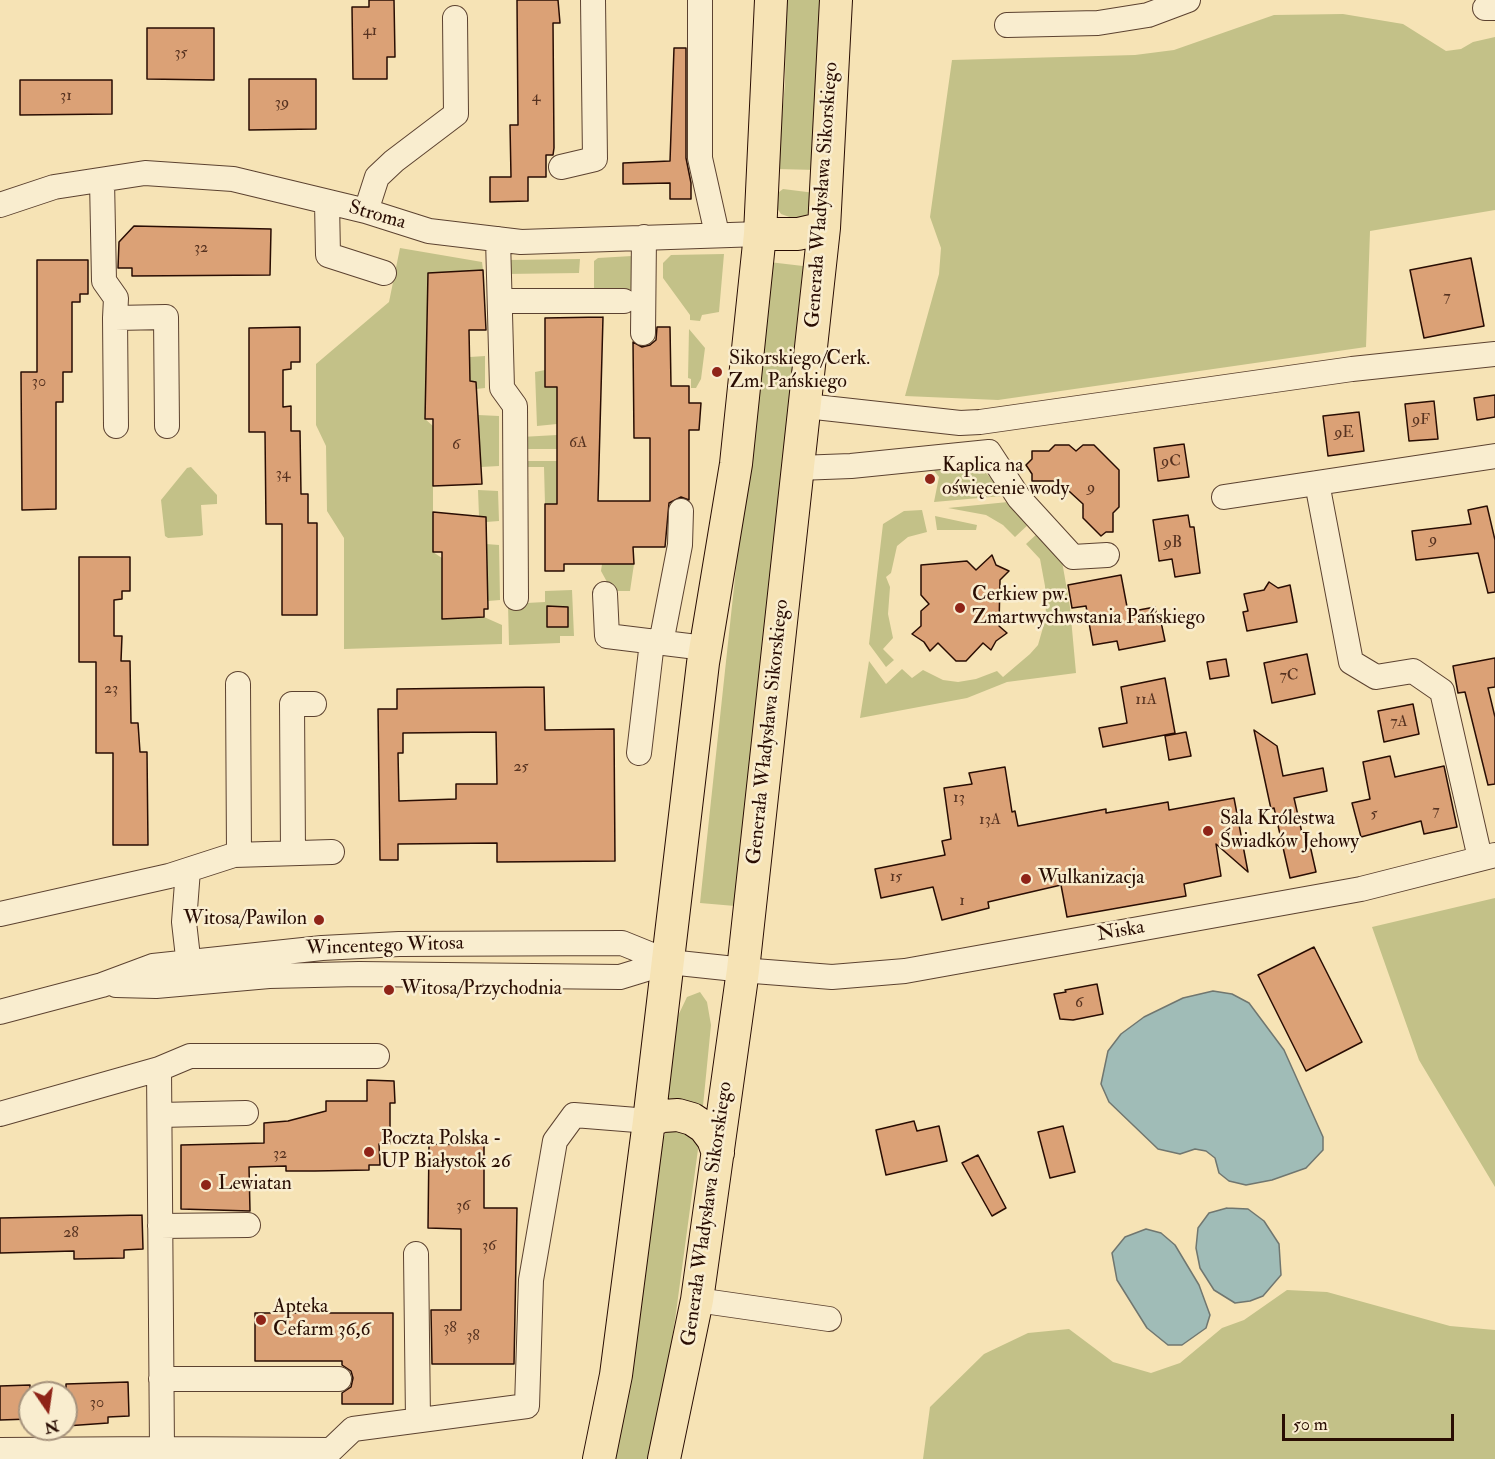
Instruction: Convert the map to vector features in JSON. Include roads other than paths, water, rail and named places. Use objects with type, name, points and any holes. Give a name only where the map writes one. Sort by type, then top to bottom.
[{"type":"main road","points":[[599,1459],[615,1376],[649,1121],[705,648],[736,464],[760,234],[771,0]]},
{"type":"main road","name":"Generała Władysława Sikorskiego","points":[[664,1459],[698,1300],[743,970],[824,228],[836,0]]},
{"type":"main road","points":[[760,234],[798,234],[824,228]]},
{"type":"main road","points":[[649,1121],[663,1116],[678,1115],[692,1119],[704,1127],[713,1139],[718,1153]]},
{"type":"street","points":[[561,167],[595,159],[593,0]]},
{"type":"street","points":[[700,0],[700,158],[717,234]]},
{"type":"street","points":[[1008,25],[1098,23],[1148,15],[1188,0]]},
{"type":"street","points":[[366,211],[377,177],[394,161],[456,114],[454,18]]},
{"type":"street","name":"Stroma","points":[[0,205],[54,187],[145,173],[233,179],[366,211],[429,231],[521,242],[760,234]]},
{"type":"street","points":[[102,180],[104,281],[116,298],[116,426]]},
{"type":"street","points":[[327,202],[328,255],[384,273]]},
{"type":"street","points":[[643,333],[644,237]]},
{"type":"street","points":[[498,239],[502,388],[515,406],[516,598]]},
{"type":"street","points":[[500,301],[624,301]]},
{"type":"street","points":[[115,318],[166,317],[167,426]]},
{"type":"street","points":[[806,405],[960,423],[980,422],[1352,369],[1495,354]]},
{"type":"street","points":[[798,468],[851,466],[989,452],[1019,498],[1073,557],[1107,555]]},
{"type":"street","points":[[1224,497],[1484,457]]},
{"type":"street","points":[[1317,483],[1351,662],[1376,678],[1413,670],[1442,691],[1487,856]]},
{"type":"street","points":[[639,753],[657,643],[680,545],[681,511]]},
{"type":"street","points":[[605,594],[607,636],[705,648]]},
{"type":"street","points":[[238,684],[239,855]]},
{"type":"street","points":[[293,853],[292,704],[314,704]]},
{"type":"street","points":[[0,914],[188,870],[239,855],[332,852]]},
{"type":"street","name":"Niska","points":[[743,970],[832,977],[905,971],[1361,889],[1487,856]]},
{"type":"street","points":[[188,870],[184,922],[189,971]]},
{"type":"street","name":"Wincentego Witosa","points":[[189,971],[322,948],[399,944],[621,943],[669,962],[743,970]]},
{"type":"street","name":"Wincentego Witosa","points":[[0,1012],[102,985],[153,966],[189,971],[620,977],[669,962]]},
{"type":"street","points":[[0,1114],[159,1069],[190,1056],[377,1056]]},
{"type":"street","points":[[159,1069],[162,1449]]},
{"type":"street","points":[[160,1115],[246,1113]]},
{"type":"street","points":[[0,1450],[331,1450],[353,1430],[527,1406],[531,1280],[555,1141],[574,1115],[649,1121]]},
{"type":"street","points":[[160,1226],[248,1225]]},
{"type":"street","points":[[416,1254],[418,1420]]},
{"type":"street","points":[[698,1300],[829,1319]]},
{"type":"street","points":[[161,1379],[339,1379]]},
{"type":"water","points":[[1213,991],[1232,994],[1249,1003],[1284,1050],[1323,1137],[1323,1150],[1306,1168],[1272,1180],[1246,1185],[1229,1181],[1219,1173],[1215,1158],[1206,1151],[1195,1149],[1180,1154],[1158,1149],[1109,1102],[1101,1084],[1108,1051],[1121,1034],[1144,1017],[1183,998]]},
{"type":"water","points":[[1227,1208],[1248,1209],[1264,1221],[1279,1244],[1281,1275],[1263,1296],[1250,1301],[1235,1303],[1214,1290],[1200,1268],[1196,1248],[1198,1228],[1209,1213]]},
{"type":"water","points":[[1146,1229],[1161,1233],[1175,1245],[1199,1285],[1210,1315],[1206,1328],[1182,1345],[1168,1345],[1147,1328],[1117,1280],[1112,1253],[1125,1237]]},
{"type":"place","name":"Sikorskiego/Cerk. Zm. Pańskiego","points":[[717,372]]},
{"type":"place","name":"Kaplica na oświęcenie wody","points":[[930,479]]},
{"type":"place","name":"Cerkiew pw. Zmartwychwstania Pańskiego","points":[[960,608]]},
{"type":"place","name":"Sala Królestwa Świadków Jehowy","points":[[1208,831]]},
{"type":"place","name":"Wulkanizacja","points":[[1026,879]]},
{"type":"place","name":"Witosa/Pawilon","points":[[319,920]]},
{"type":"place","name":"Witosa/Przychodnia","points":[[389,990]]},
{"type":"place","name":"Poczta Polska - UP Białystok 26","points":[[369,1152]]},
{"type":"place","name":"Lewiatan","points":[[206,1185]]},
{"type":"place","name":"Apteka Cefarm 36,6","points":[[261,1320]]}]
